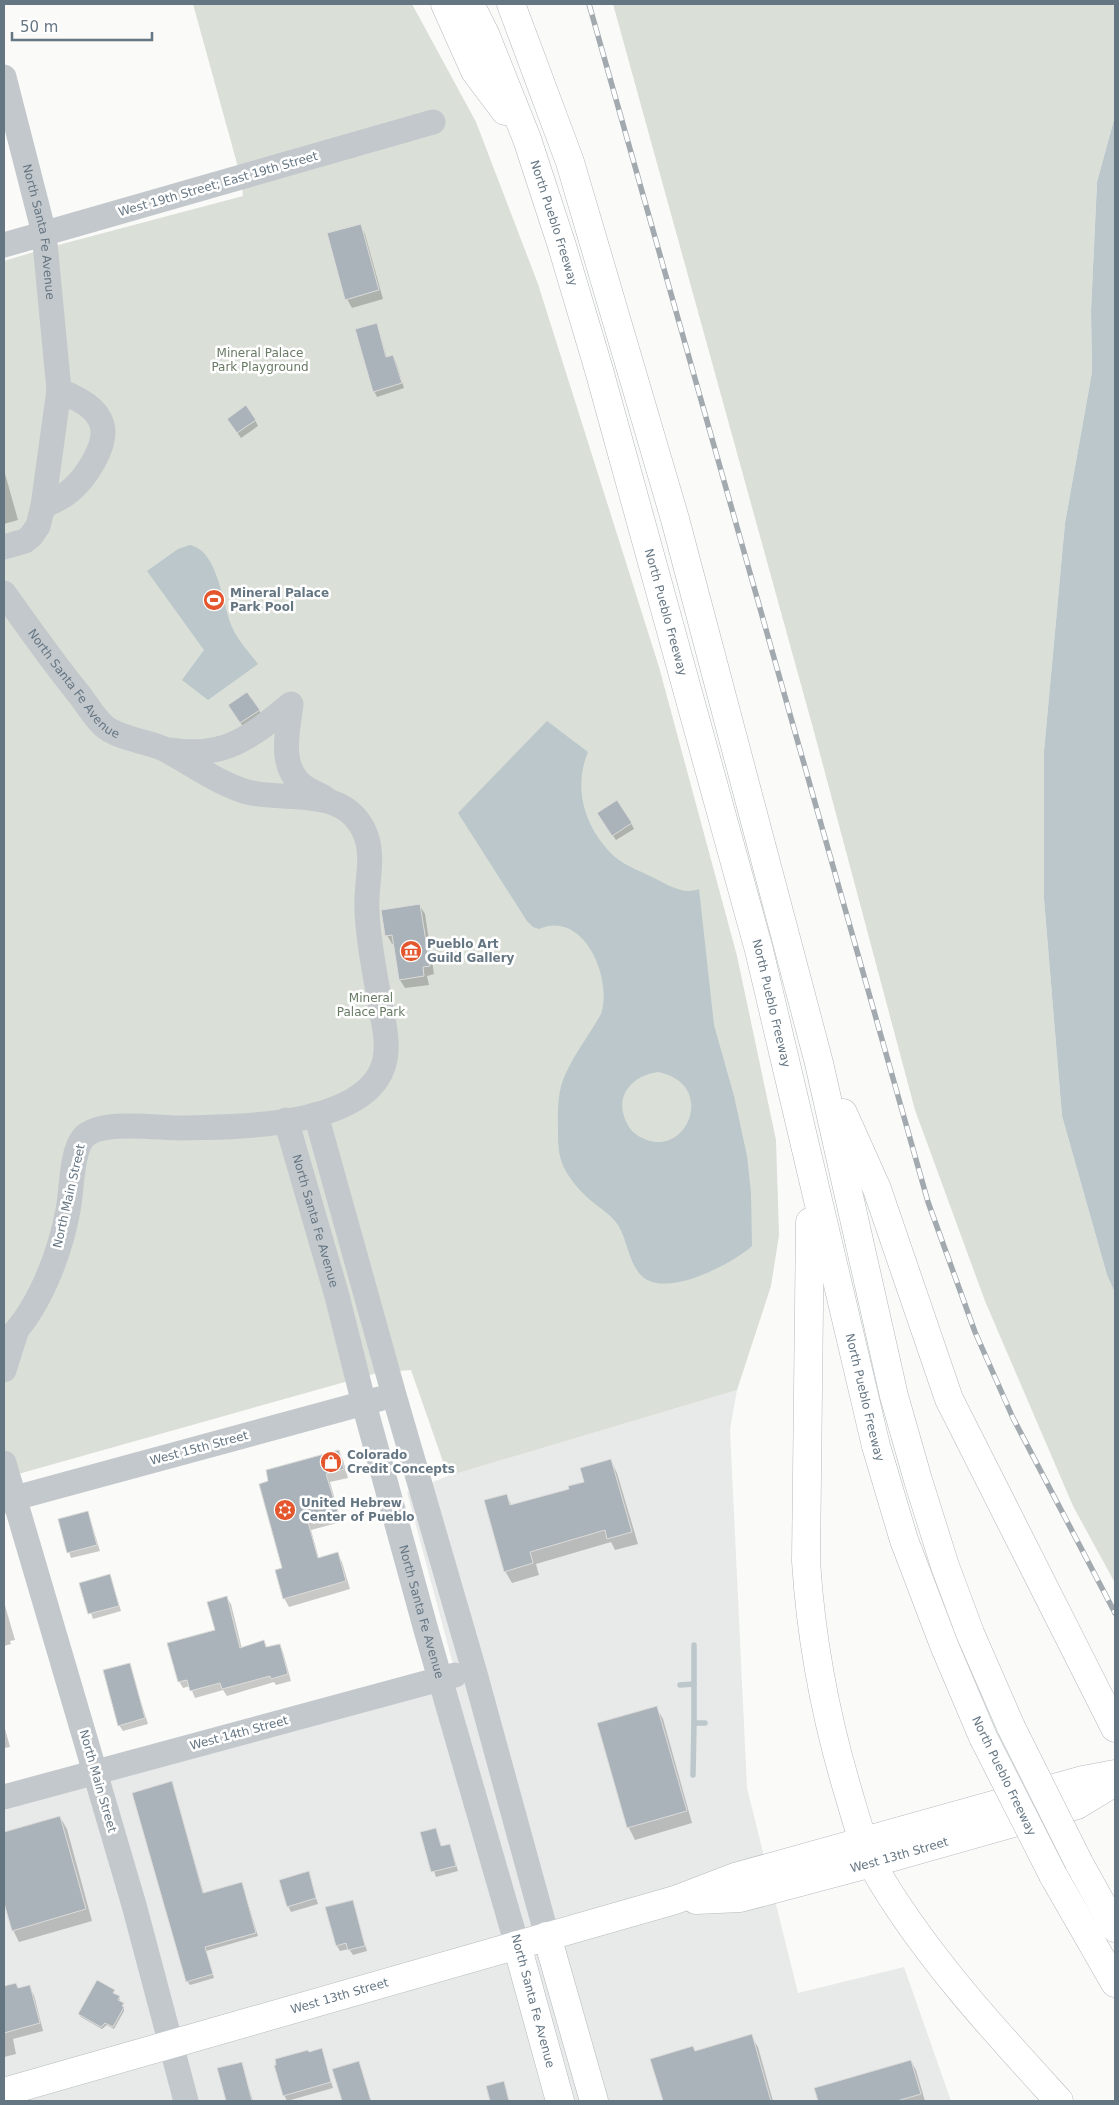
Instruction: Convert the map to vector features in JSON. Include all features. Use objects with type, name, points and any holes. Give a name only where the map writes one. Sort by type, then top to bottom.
[{"type":"main road","points":[[445,4],[475,71],[527,139]]},
{"type":"main road","name":"North Pueblo Freeway","points":[[470,4],[527,139],[562,246],[599,370],[759,950],[874,1437],[904,1540],[944,1646],[983,1737],[1053,1876],[1115,1983]]},
{"type":"main road","points":[[511,4],[570,162]]},
{"type":"main road","points":[[531,4],[570,162],[675,519],[819,1063],[894,1396],[918,1480],[945,1566],[970,1633],[1011,1727],[1079,1863],[1115,1928]]},
{"type":"main road","points":[[819,1063],[877,1189],[949,1398],[1115,1728]]},
{"type":"main road","points":[[810,1171],[811,1275],[805,1503],[808,1602],[819,1672],[842,1772],[867,1852],[882,1883],[934,1956],[997,2034],[1059,2101]]},
{"type":"main road","name":"West 13th Street","points":[[867,1852],[1083,1780],[1115,1774]]},
{"type":"main road","name":"West 13th Street","points":[[4,2092],[675,1900],[735,1877],[867,1852],[1077,1805],[1115,1782]]},
{"type":"main road","points":[[547,1936],[594,2101]]},
{"type":"main road","name":"North Santa Fe Avenue","points":[[517,1945],[560,2101]]},
{"type":"street","name":"North Santa Fe Avenue","points":[[4,77],[46,240],[59,390],[43,506],[38,526],[25,541],[4,547]]},
{"type":"street","name":"West 19th Street; East 19th Street","points":[[4,245],[46,240],[433,122]]},
{"type":"street","points":[[43,506],[60,499],[79,482],[99,452],[102,439],[102,425],[89,407],[59,390]]},
{"type":"street","name":"North Santa Fe Avenue","points":[[4,593],[53,661],[106,728],[162,748],[190,753],[208,752],[231,746],[246,739],[291,704],[287,745],[289,766],[301,784],[346,809],[356,818],[368,840],[370,879],[366,905],[368,931],[384,1029],[386,1056],[382,1070],[373,1085],[358,1098],[316,1115],[286,1120],[338,1296],[364,1404],[440,1679],[517,1945]]},
{"type":"street","name":"North Santa Fe Avenue","points":[[162,748],[198,769],[243,791],[262,795],[304,796],[330,801]]},
{"type":"street","points":[[316,1115],[394,1395],[474,1670],[547,1936]]},
{"type":"street","name":"North Main Street","points":[[4,1370],[10,1337],[36,1298],[60,1244],[82,1138],[99,1128],[201,1127],[286,1120]]},
{"type":"street","name":"West 15th Street","points":[[9,1500],[394,1395]]},
{"type":"street","name":"North Main Street","points":[[4,1463],[9,1500],[95,1771],[142,1932],[170,2046],[186,2101]]},
{"type":"street","name":"West 14th Street","points":[[4,1797],[474,1670]]},
{"type":"shaded area","points":[[1115,116],[1115,1293],[1107,1275],[1062,1116],[1044,899],[1044,751],[1065,523],[1092,372],[1091,311],[1097,182]]},
{"type":"shaded area","points":[[190,545],[200,549],[207,557],[218,581],[233,629],[258,664],[208,700],[182,680],[204,650],[147,571],[178,549]]},
{"type":"shaded area","points":[[547,721],[588,752],[583,766],[582,795],[589,822],[605,846],[625,864],[672,887],[688,891],[699,889],[714,1025],[734,1096],[747,1156],[751,1193],[752,1246],[742,1254],[713,1270],[679,1282],[663,1284],[649,1281],[635,1267],[616,1222],[584,1194],[567,1173],[562,1164],[559,1148],[559,1095],[565,1074],[601,1014],[604,999],[599,966],[582,938],[569,929],[555,925],[539,929],[533,927],[527,921],[458,813]],"holes":[[[658,1072],[676,1079],[687,1089],[691,1102],[690,1116],[684,1128],[675,1137],[662,1142],[647,1140],[636,1135],[624,1117],[622,1108],[626,1091],[639,1078],[648,1074]]]},
{"type":"shaded area","points":[[737,1390],[730,1429],[747,1788],[798,1993],[904,1967],[951,2101],[4,2101],[4,1797],[454,1668],[407,1492],[448,1476]]},
{"type":"green space","name":"Mineral Palace Park","points":[[193,4],[412,4],[476,122],[538,284],[659,667],[737,956],[776,1140],[779,1235],[771,1286],[737,1390],[448,1476],[411,1370],[377,1373],[4,1478],[4,261],[243,196],[241,178]]},
{"type":"green space","points":[[613,4],[1115,4],[1115,116],[1097,182],[1091,311],[1092,372],[1065,523],[1044,751],[1044,899],[1062,1116],[1107,1275],[1115,1293],[1115,1583],[1073,1506],[985,1301],[915,1110],[816,739]]},
{"type":"building","points":[[361,224],[379,290],[345,300],[327,233]]},
{"type":"building","points":[[377,323],[386,357],[393,355],[402,383],[373,392],[355,329]]},
{"type":"building","points":[[246,405],[256,420],[237,433],[227,419]]},
{"type":"building","points":[[247,692],[260,710],[240,723],[228,705]]},
{"type":"building","points":[[617,800],[632,823],[612,836],[597,813]]},
{"type":"building","name":"Pueblo Art Guild Gallery","points":[[420,904],[430,966],[423,967],[424,976],[399,980],[392,935],[385,936],[381,910]]},
{"type":"building","points":[[339,1450],[344,1469],[326,1474],[338,1513],[308,1522],[318,1558],[338,1552],[346,1581],[283,1599],[275,1570],[282,1568],[259,1484],[268,1481],[266,1470]]},
{"type":"building","points":[[611,1459],[632,1532],[607,1539],[605,1530],[530,1552],[533,1563],[504,1572],[484,1500],[507,1494],[510,1505],[569,1489],[568,1486],[584,1482],[580,1468]]},
{"type":"building","points":[[88,1511],[97,1545],[67,1553],[58,1519]]},
{"type":"building","points":[[110,1574],[119,1606],[88,1614],[79,1583]]},
{"type":"building","points":[[227,1596],[240,1648],[264,1640],[266,1647],[280,1644],[288,1674],[271,1679],[270,1676],[222,1689],[220,1683],[190,1691],[187,1680],[178,1682],[167,1643],[215,1630],[207,1602]]},
{"type":"building","points":[[130,1663],[145,1718],[118,1726],[103,1670]]},
{"type":"building","points":[[657,1706],[687,1811],[627,1828],[597,1723]]},
{"type":"building","points":[[172,1781],[203,1893],[242,1882],[256,1933],[205,1947],[213,1974],[186,1982],[132,1793]]},
{"type":"building","points":[[60,1816],[86,1909],[12,1931],[4,1903],[4,1832]]},
{"type":"building","points":[[436,1828],[441,1846],[450,1844],[456,1866],[431,1872],[420,1832]]},
{"type":"building","points":[[309,1871],[316,1898],[287,1907],[279,1880]]},
{"type":"building","points":[[353,1900],[365,1946],[348,1950],[346,1943],[336,1946],[325,1907]]},
{"type":"building","points":[[97,1980],[115,1990],[113,1993],[120,1996],[118,2000],[124,2003],[122,2006],[124,2007],[113,2027],[105,2023],[101,2027],[78,2014]]},
{"type":"building","points":[[16,1983],[18,1988],[30,1985],[40,2023],[4,2033],[4,1986]]},
{"type":"building","points":[[752,2034],[771,2101],[663,2101],[650,2059],[693,2046],[695,2051]]},
{"type":"building","points":[[322,2048],[331,2082],[283,2096],[274,2065],[276,2065],[275,2059]]},
{"type":"building","points":[[911,2060],[921,2094],[897,2101],[818,2101],[814,2088]]},
{"type":"building","points":[[359,2061],[371,2101],[342,2101],[332,2069]]},
{"type":"building","points":[[242,2062],[252,2101],[226,2101],[217,2068]]},
{"type":"building","points":[[504,2081],[509,2101],[490,2101],[486,2086]]},
{"type":"waterway","points":[[694,1645],[694,1723],[705,1723]]},
{"type":"waterway","points":[[680,1685],[694,1684]]},
{"type":"waterway","points":[[693,1775],[694,1723]]},
{"type":"railway","points":[[589,4],[928,1202],[975,1332],[1013,1418],[1115,1613]]},
{"type":"place","name":"Mineral Palace Park Pool","points":[[214,600]]},
{"type":"place","name":"Pueblo Art Guild Gallery","points":[[411,951]]},
{"type":"place","name":"Colorado Credit Concepts","points":[[331,1462]]},
{"type":"place","name":"United Hebrew Center of Pueblo","points":[[285,1510]]},
{"type":"park label","name":"Mineral Palace Park Playground","points":[[260,360]]}]
